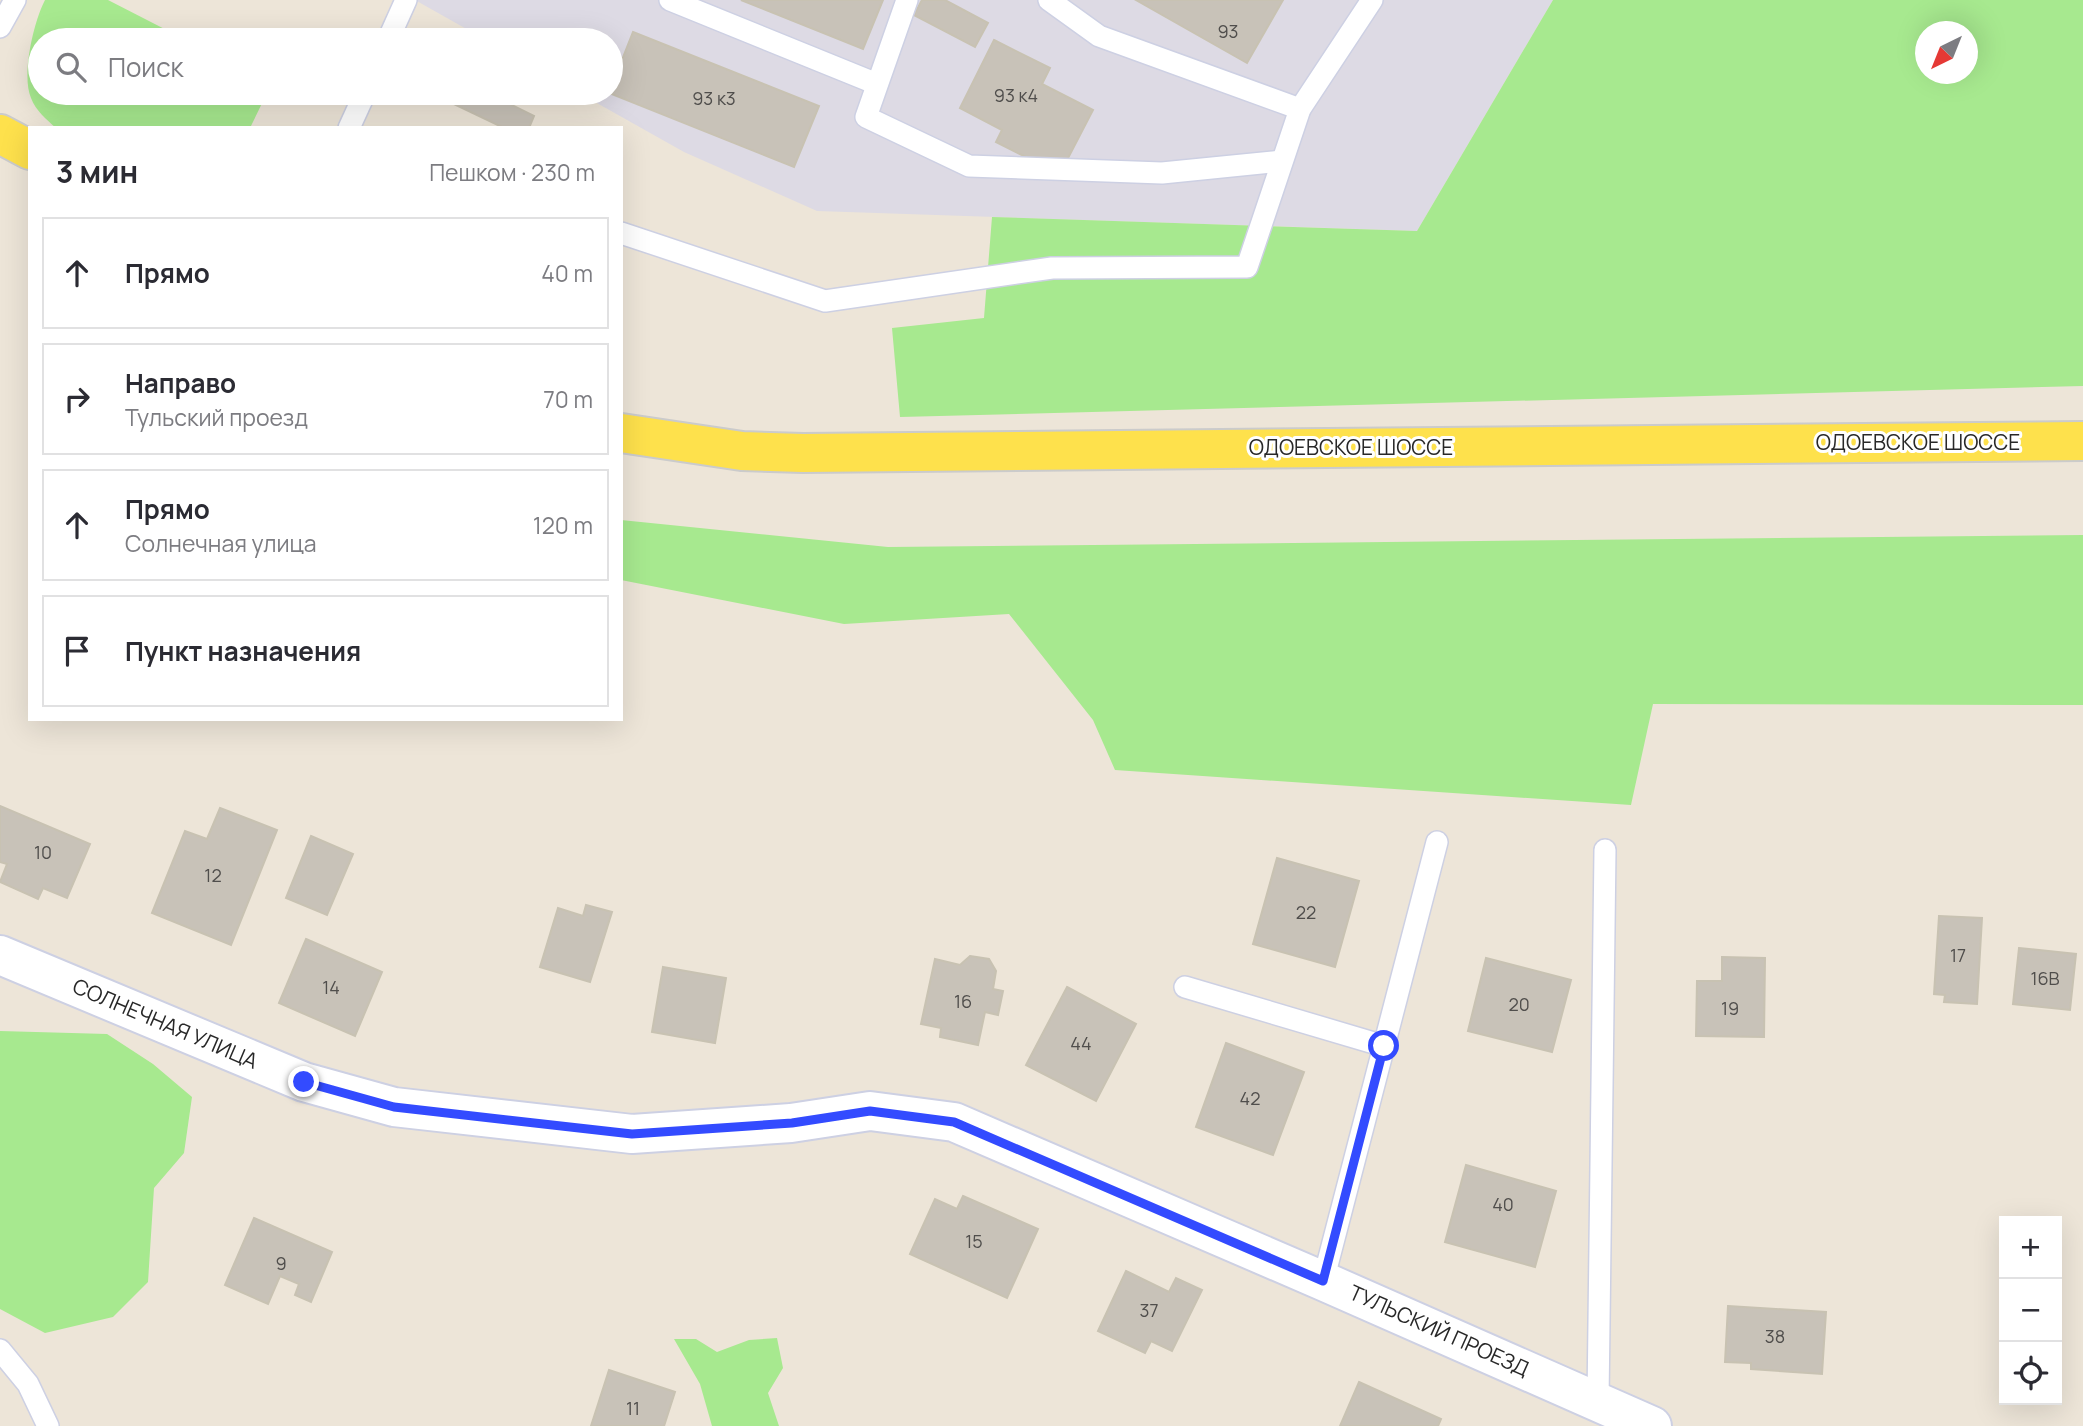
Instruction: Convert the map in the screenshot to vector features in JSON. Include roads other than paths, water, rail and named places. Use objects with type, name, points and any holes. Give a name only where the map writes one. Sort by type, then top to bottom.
[{"type":"main road","points":[[0,134],[28,149]]},
{"type":"main road","name":"ОДОЕВСКОЕ ШОССЕ","points":[[623,433],[742,451],[803,453],[2083,441]]},
{"type":"street","name":"СОЛНЕЧНАЯ УЛИЦА","points":[[0,956],[304,1082],[394,1107],[632,1134],[792,1123],[870,1111],[954,1122]]},
{"type":"street","name":"ТУЛЬСКИЙ ПРОЕЗД","points":[[954,1122],[1653,1426]]},
{"type":"lane","points":[[0,27],[15,0]]},
{"type":"lane","points":[[393,28],[406,0]]},
{"type":"lane","points":[[670,0],[877,84]]},
{"type":"lane","points":[[907,0],[866,117],[970,166],[1162,173],[1282,161]]},
{"type":"lane","points":[[1049,0],[1099,36],[1300,109]]},
{"type":"lane","points":[[623,234],[825,301],[1052,268],[1247,267],[1300,109],[1372,0]]},
{"type":"lane","points":[[350,126],[360,105]]},
{"type":"lane","points":[[1323,1281],[1437,842]]},
{"type":"lane","points":[[1598,1401],[1605,850]]},
{"type":"lane","points":[[1185,987],[1384,1046]]},
{"type":"lane","points":[[0,1350],[28,1384],[48,1426]]}]
